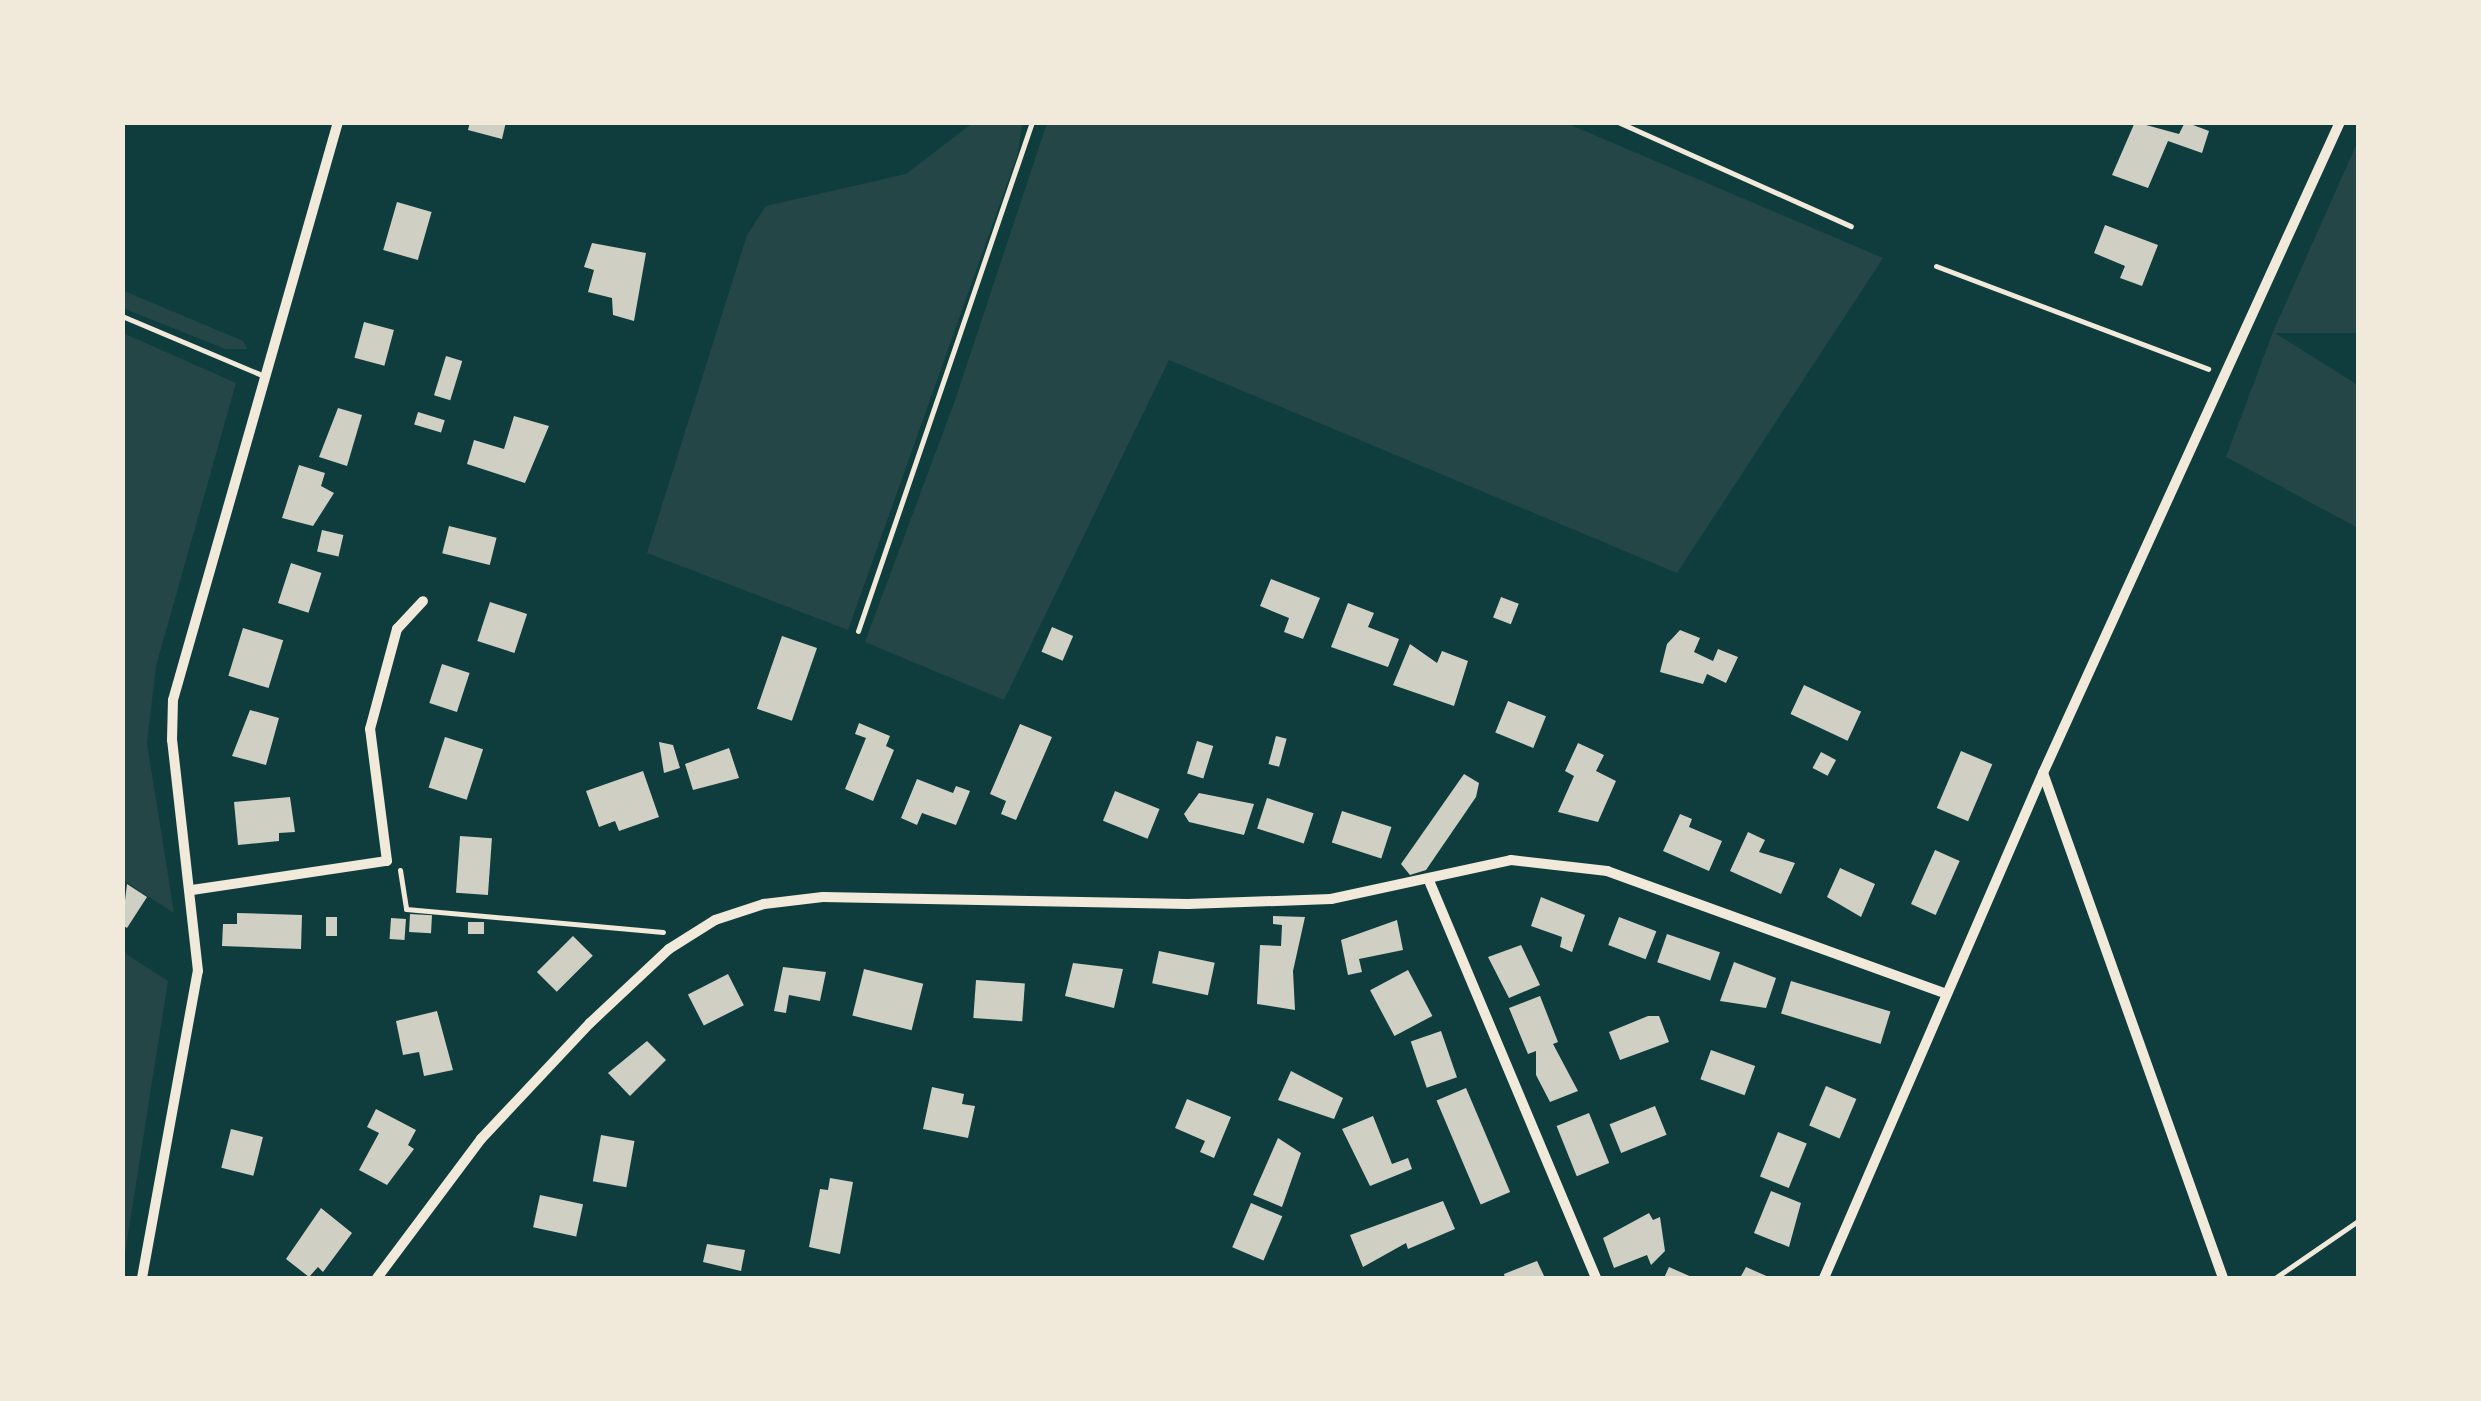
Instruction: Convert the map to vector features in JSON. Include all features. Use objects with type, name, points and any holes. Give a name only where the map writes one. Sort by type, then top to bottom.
[{"type":"street","points":[[142,1278],[198,971],[192,890],[172,740],[173,700],[338,122]]},
{"type":"street","points":[[1824,1278],[2044,772],[2340,122]]},
{"type":"street","points":[[192,890],[387,861],[370,729],[396,629],[423,601]]},
{"type":"street","points":[[2044,772],[2223,1278]]},
{"type":"street","points":[[377,1278],[482,1139],[590,1023],[691,936],[764,904],[823,897],[1188,904],[1331,899],[1430,883],[1511,860],[1606,870],[1946,994]]},
{"type":"street","points":[[1430,883],[1596,1278]]},
{"type":"lane","points":[[122,316],[264,376]]},
{"type":"lane","points":[[2276,1278],[2358,1221]]},
{"type":"path","points":[[858,631],[1032,122]]},
{"type":"path","points":[[1618,122],[1851,226]]},
{"type":"path","points":[[1936,266],[2224,376]]},
{"type":"path","points":[[387,861],[402,870],[406,909],[691,936]]},
{"type":"shaded area","points":[[974,122],[1022,123],[1018,153],[848,630],[647,553],[747,235],[766,206],[906,174]]},
{"type":"shaded area","points":[[1047,123],[1566,123],[1883,258],[1677,573],[1169,360],[1004,700],[865,642],[954,403]]},
{"type":"shaded area","points":[[2358,141],[2358,333],[2275,333],[2358,385],[2358,528],[2226,457],[2273,332]]},
{"type":"shaded area","points":[[122,290],[243,341],[247,349],[225,349],[123,308]]},
{"type":"shaded area","points":[[123,333],[236,383],[156,666],[147,743],[174,913],[123,880]]},
{"type":"shaded area","points":[[122,952],[168,981],[123,1266]]},
{"type":"building","points":[[470,122],[506,122],[502,139],[468,130]]},
{"type":"building","points":[[2135,122],[2179,134],[2185,122],[2209,131],[2202,153],[2168,141],[2148,188],[2112,175]]},
{"type":"building","points":[[397,202],[432,212],[418,260],[383,250]]},
{"type":"building","points":[[2105,225],[2158,245],[2142,286],[2120,278],[2125,266],[2094,253]]},
{"type":"building","points":[[592,243],[646,253],[634,321],[613,315],[612,298],[588,292],[594,270],[584,267]]},
{"type":"building","points":[[364,322],[394,330],[384,366],[354,358]]},
{"type":"building","points":[[446,356],[462,361],[450,400],[434,395]]},
{"type":"building","points":[[338,408],[362,415],[347,466],[319,457]]},
{"type":"building","points":[[418,412],[445,420],[441,433],[414,424]]},
{"type":"building","points":[[514,416],[549,426],[525,483],[467,464],[474,440],[504,449]]},
{"type":"building","points":[[299,465],[325,473],[321,486],[334,493],[313,526],[282,518]]},
{"type":"building","points":[[449,526],[497,538],[490,565],[442,553]]},
{"type":"building","points":[[322,530],[343,535],[338,556],[317,551]]},
{"type":"building","points":[[291,563],[321,573],[308,613],[278,603]]},
{"type":"building","points":[[1271,579],[1320,598],[1303,639],[1284,632],[1289,618],[1260,606]]},
{"type":"building","points":[[1501,597],[1519,604],[1511,624],[1493,618]]},
{"type":"building","points":[[490,602],[527,614],[514,653],[477,641]]},
{"type":"building","points":[[1348,603],[1374,613],[1368,627],[1399,639],[1388,667],[1331,647]]},
{"type":"building","points":[[1052,627],[1073,636],[1063,661],[1041,652]]},
{"type":"building","points":[[243,628],[283,640],[269,688],[228,676]]},
{"type":"building","points":[[1680,630],[1700,638],[1694,652],[1713,661],[1718,649],[1738,657],[1726,683],[1707,674],[1703,684],[1660,672],[1667,644]]},
{"type":"building","points":[[782,636],[817,648],[792,721],[757,709]]},
{"type":"building","points":[[1410,644],[1437,663],[1442,651],[1468,661],[1454,706],[1393,685]]},
{"type":"building","points":[[442,664],[470,673],[457,712],[429,703]]},
{"type":"building","points":[[1804,685],[1861,712],[1848,741],[1790,714]]},
{"type":"building","points":[[1508,701],[1546,716],[1533,748],[1495,733]]},
{"type":"building","points":[[250,710],[279,718],[266,765],[232,756]]},
{"type":"building","points":[[859,723],[890,736],[886,746],[894,750],[873,801],[845,789],[866,738],[855,734]]},
{"type":"building","points":[[1020,724],[1052,737],[1016,820],[1001,814],[1006,801],[990,794]]},
{"type":"building","points":[[1276,736],[1287,739],[1279,767],[1268,764]]},
{"type":"building","points":[[445,737],[483,749],[467,800],[429,787]]},
{"type":"building","points":[[1197,741],[1213,746],[1203,778],[1187,774]]},
{"type":"building","points":[[659,742],[673,745],[680,768],[664,773]]},
{"type":"building","points":[[1578,743],[1604,755],[1596,771],[1616,781],[1598,822],[1558,812],[1574,776],[1565,771]]},
{"type":"building","points":[[729,748],[739,778],[693,790],[685,764]]},
{"type":"building","points":[[1961,751],[1992,764],[1968,821],[1937,808]]},
{"type":"building","points":[[1821,752],[1836,760],[1828,776],[1813,768]]},
{"type":"building","points":[[643,771],[659,817],[619,831],[615,821],[599,827],[586,791]]},
{"type":"building","points":[[1464,774],[1479,783],[1476,797],[1426,870],[1410,875],[1401,864]]},
{"type":"building","points":[[917,779],[953,793],[956,786],[970,791],[956,825],[922,813],[917,825],[901,818]]},
{"type":"building","points":[[1115,791],[1160,809],[1148,839],[1103,821]]},
{"type":"building","points":[[1199,793],[1254,804],[1244,835],[1189,822],[1184,814]]},
{"type":"building","points":[[290,797],[295,832],[279,833],[279,841],[238,845],[234,802]]},
{"type":"building","points":[[1267,798],[1314,813],[1304,844],[1257,828]]},
{"type":"building","points":[[1342,811],[1391,827],[1381,858],[1332,842]]},
{"type":"building","points":[[1680,814],[1692,819],[1689,827],[1722,841],[1709,871],[1663,851]]},
{"type":"building","points":[[1748,832],[1765,840],[1759,852],[1795,863],[1781,894],[1730,871]]},
{"type":"building","points":[[460,836],[492,838],[488,895],[456,893]]},
{"type":"building","points":[[1935,850],[1960,861],[1936,915],[1911,904]]},
{"type":"building","points":[[1840,868],[1875,884],[1861,917],[1827,897]]},
{"type":"building","points":[[127,884],[147,897],[127,928],[122,925]]},
{"type":"building","points":[[1541,897],[1585,915],[1572,952],[1560,947],[1562,937],[1531,926]]},
{"type":"building","points":[[237,913],[302,915],[301,949],[222,946],[223,924],[237,924]]},
{"type":"building","points":[[410,914],[432,915],[431,933],[409,932]]},
{"type":"building","points":[[1273,916],[1305,917],[1293,971],[1295,1010],[1257,1004],[1260,945],[1281,946],[1282,925],[1273,924]]},
{"type":"building","points":[[326,917],[337,917],[337,936],[326,936]]},
{"type":"building","points":[[1619,917],[1656,931],[1646,959],[1608,945]]},
{"type":"building","points":[[391,918],[406,919],[404,940],[390,939]]},
{"type":"building","points":[[1397,920],[1403,950],[1359,959],[1362,972],[1348,975],[1341,940]]},
{"type":"building","points":[[468,922],[484,922],[484,934],[468,934]]},
{"type":"building","points":[[1667,934],[1720,952],[1710,981],[1657,962]]},
{"type":"building","points":[[573,936],[593,956],[557,992],[537,972]]},
{"type":"building","points":[[1521,945],[1540,985],[1509,998],[1488,957]]},
{"type":"building","points":[[1159,951],[1215,963],[1208,995],[1152,983]]},
{"type":"building","points":[[1734,962],[1776,978],[1766,1008],[1720,1001]]},
{"type":"building","points":[[1073,963],[1123,969],[1114,1008],[1065,996]]},
{"type":"building","points":[[783,967],[826,972],[820,1001],[789,995],[786,1013],[774,1011]]},
{"type":"building","points":[[864,969],[923,984],[912,1030],[852,1016]]},
{"type":"building","points":[[1408,970],[1432,1016],[1394,1036],[1370,990]]},
{"type":"building","points":[[728,974],[744,1005],[704,1026],[688,994]]},
{"type":"building","points":[[976,980],[1025,983],[1022,1021],[973,1018]]},
{"type":"building","points":[[1791,981],[1890,1011],[1881,1044],[1781,1014]]},
{"type":"building","points":[[1540,996],[1558,1042],[1553,1044],[1578,1091],[1550,1102],[1536,1075],[1536,1051],[1528,1054],[1509,1008]]},
{"type":"building","points":[[437,1011],[453,1070],[424,1076],[419,1052],[403,1055],[396,1021]]},
{"type":"building","points":[[1648,1016],[1659,1016],[1669,1042],[1620,1060],[1609,1032]]},
{"type":"building","points":[[1441,1031],[1457,1077],[1427,1088],[1411,1041]]},
{"type":"building","points":[[647,1041],[666,1060],[630,1096],[608,1073]]},
{"type":"building","points":[[1711,1050],[1755,1066],[1745,1095],[1700,1079]]},
{"type":"building","points":[[1291,1071],[1343,1098],[1334,1119],[1278,1100]]},
{"type":"building","points":[[1826,1086],[1856,1099],[1840,1138],[1809,1126]]},
{"type":"building","points":[[932,1087],[964,1094],[962,1104],[975,1106],[968,1138],[923,1129]]},
{"type":"building","points":[[1466,1088],[1510,1192],[1481,1205],[1437,1101]]},
{"type":"building","points":[[1187,1099],[1231,1117],[1214,1158],[1200,1152],[1205,1141],[1175,1128]]},
{"type":"building","points":[[1655,1106],[1667,1135],[1621,1153],[1610,1124]]},
{"type":"building","points":[[376,1109],[416,1130],[408,1145],[414,1149],[387,1185],[359,1170],[379,1133],[367,1127]]},
{"type":"building","points":[[1589,1113],[1609,1163],[1577,1176],[1557,1126]]},
{"type":"building","points":[[1373,1116],[1392,1164],[1408,1158],[1412,1169],[1370,1186],[1342,1129]]},
{"type":"building","points":[[231,1129],[263,1137],[253,1176],[221,1168]]},
{"type":"building","points":[[1778,1132],[1807,1144],[1789,1188],[1760,1177]]},
{"type":"building","points":[[601,1135],[634,1141],[626,1187],[593,1181]]},
{"type":"building","points":[[1278,1138],[1301,1153],[1282,1207],[1253,1195]]},
{"type":"building","points":[[830,1178],[853,1182],[840,1254],[809,1247],[820,1189],[828,1190]]},
{"type":"building","points":[[1771,1191],[1801,1203],[1789,1247],[1754,1233]]},
{"type":"building","points":[[540,1195],[583,1204],[576,1236],[533,1227]]},
{"type":"building","points":[[1443,1201],[1455,1229],[1408,1249],[1406,1243],[1363,1267],[1350,1235]]},
{"type":"building","points":[[1251,1203],[1282,1216],[1264,1260],[1232,1247]]},
{"type":"building","points":[[321,1208],[352,1233],[323,1272],[318,1267],[309,1277],[286,1259]]},
{"type":"building","points":[[1649,1213],[1653,1220],[1660,1217],[1665,1251],[1651,1265],[1647,1255],[1614,1268],[1603,1238]]},
{"type":"building","points":[[707,1244],[745,1250],[741,1271],[703,1262]]},
{"type":"building","points":[[1537,1261],[1545,1278],[1505,1278],[1504,1274]]},
{"type":"building","points":[[1669,1267],[1694,1278],[1664,1278]]},
{"type":"building","points":[[1746,1267],[1771,1278],[1740,1278]]}]
